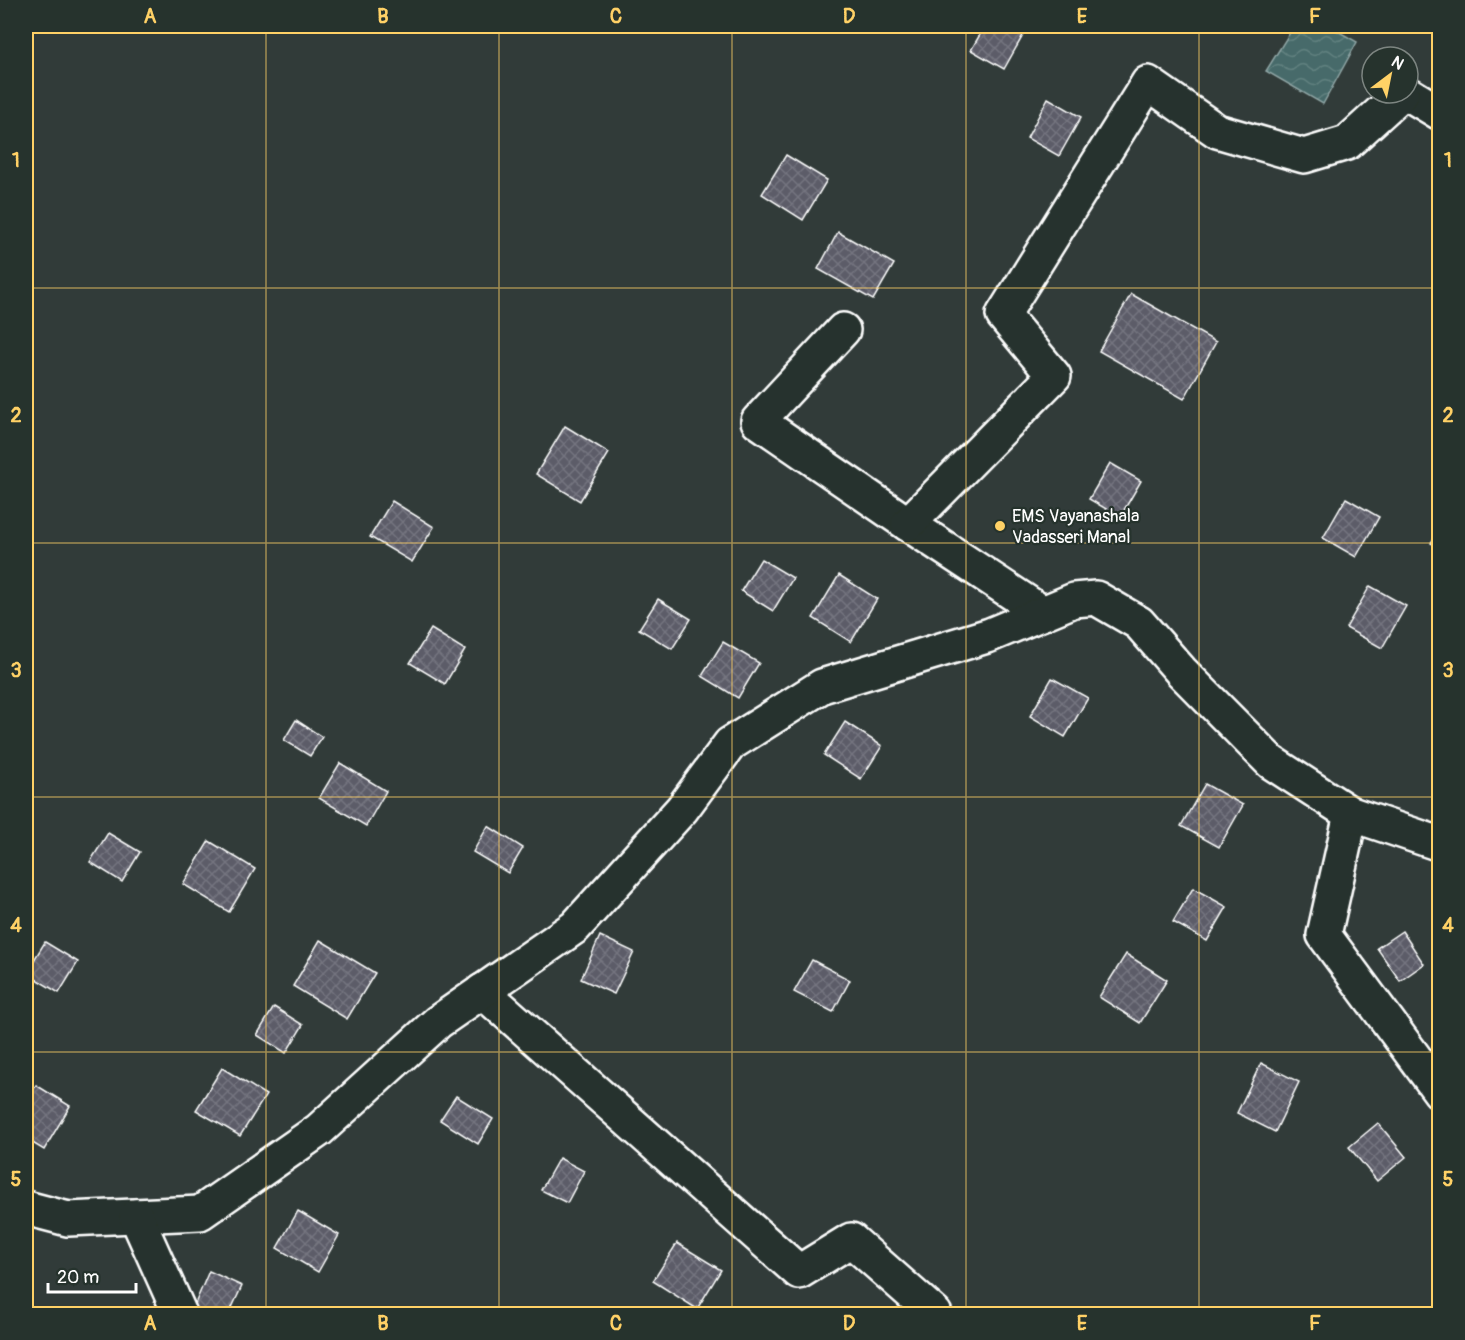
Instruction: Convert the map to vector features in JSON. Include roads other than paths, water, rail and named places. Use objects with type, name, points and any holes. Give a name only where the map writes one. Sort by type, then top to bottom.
[{"type":"street","points":[[908,524],[1054,376],[1003,315],[1148,83],[1217,130],[1304,156],[1347,143],[1389,105]]},
{"type":"street","points":[[1420,101],[1440,113]]},
{"type":"street","points":[[843,330],[758,421],[1043,613]]},
{"type":"street","points":[[26,1208],[68,1220],[200,1213],[319,1130],[438,1022],[575,927],[682,809],[730,744],[822,686],[990,635],[1074,600],[1096,598],[1139,623],[1181,671],[1271,762],[1351,814],[1440,844]]},
{"type":"street","points":[[1351,814],[1324,935],[1440,1092]]},
{"type":"street","points":[[482,991],[799,1272],[850,1240],[935,1314]]},
{"type":"street","points":[[136,1216],[180,1314]]},
{"type":"water","points":[[1294,26],[1329,26],[1357,42],[1323,104],[1266,71]]},
{"type":"place","name":"EMS Vayanashala Vadasseri Manal","points":[[1000,526]]}]
